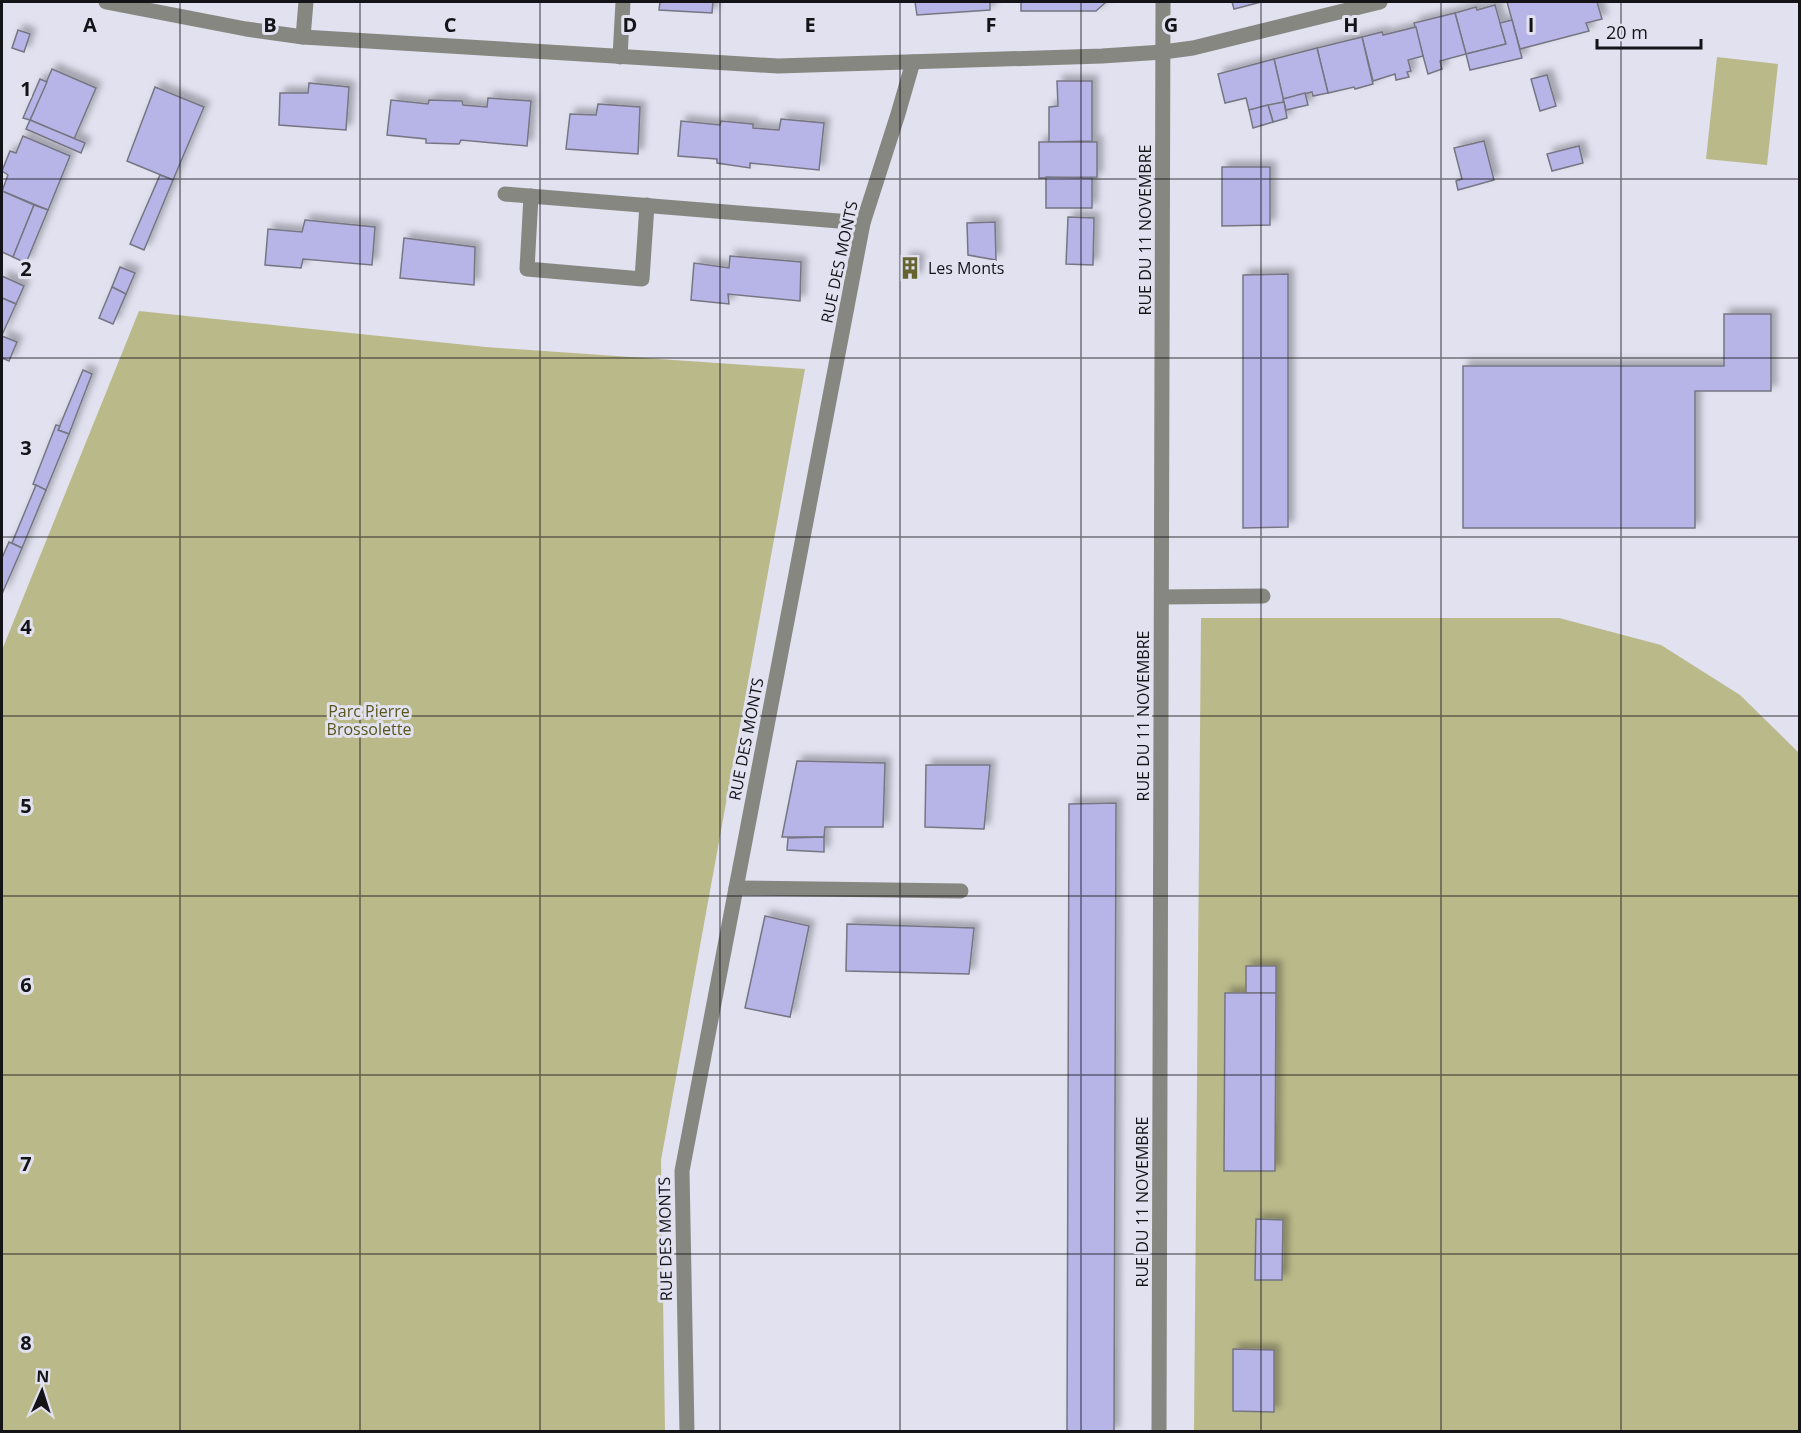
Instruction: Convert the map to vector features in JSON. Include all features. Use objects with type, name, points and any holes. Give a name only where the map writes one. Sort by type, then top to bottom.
[{"type":"street","points":[[106,2],[246,29],[303,37],[778,66],[1163,52],[1193,48],[1380,2]]},
{"type":"street","points":[[303,37],[306,2]]},
{"type":"street","points":[[620,57],[622,2]]},
{"type":"street","name":"RUE DU 11 NOVEMBRE","points":[[1159,1431],[1163,2]]},
{"type":"street","name":"RUE DES MONTS","points":[[687,1431],[682,1171],[863,223],[913,62]]},
{"type":"street","points":[[505,194],[863,223]]},
{"type":"street","points":[[531,196],[527,269],[642,279],[647,205]]},
{"type":"street","points":[[1162,597],[1263,596]]},
{"type":"street","points":[[736,888],[961,891]]},
{"type":"green space","points":[[1717,57],[1778,64],[1767,165],[1706,159]]},
{"type":"green space","name":"Parc Pierre Brossolette","points":[[139,311],[486,347],[805,369],[661,1160],[665,1431],[2,1431],[2,650]]},
{"type":"green space","points":[[1201,618],[1559,618],[1661,645],[1740,695],[1799,753],[1799,1431],[1194,1432]]},
{"type":"building","points":[[660,2],[713,2],[712,13],[659,10]]},
{"type":"building","points":[[915,2],[990,2],[990,10],[917,15]]},
{"type":"building","points":[[1021,2],[1106,2],[1096,11],[1021,11]]},
{"type":"building","points":[[1232,2],[1261,2],[1234,9]]},
{"type":"building","points":[[1507,2],[1597,2],[1602,19],[1586,23],[1589,31],[1520,49]]},
{"type":"building","points":[[1495,5],[1506,44],[1466,54],[1455,13]]},
{"type":"building","points":[[1455,13],[1466,54],[1440,61],[1442,69],[1428,74],[1414,23]]},
{"type":"building","points":[[1512,20],[1522,58],[1470,70],[1466,54],[1506,44],[1500,23]]},
{"type":"building","points":[[1416,27],[1423,56],[1408,60],[1411,71],[1407,72],[1409,77],[1396,80],[1395,74],[1373,81],[1362,37],[1382,32],[1383,35]]},
{"type":"building","points":[[18,30],[30,34],[24,52],[12,48]]},
{"type":"building","points":[[1362,37],[1373,84],[1328,93],[1317,48]]},
{"type":"building","points":[[1317,48],[1328,93],[1313,96],[1312,92],[1283,99],[1274,59]]},
{"type":"building","points":[[1274,59],[1284,102],[1249,110],[1246,98],[1225,103],[1218,74]]},
{"type":"building","points":[[52,69],[96,88],[74,139],[30,120]]},
{"type":"building","points":[[1547,75],[1556,106],[1540,111],[1531,79]]},
{"type":"building","points":[[40,79],[47,82],[30,120],[23,118]]},
{"type":"building","points":[[1057,81],[1092,81],[1092,141],[1049,142],[1049,107],[1058,106]]},
{"type":"building","points":[[309,83],[349,87],[346,130],[279,125],[280,93],[308,93]]},
{"type":"building","points":[[155,87],[204,107],[173,180],[127,161]]},
{"type":"building","points":[[1305,93],[1308,105],[1286,110],[1283,99]]},
{"type":"building","points":[[488,98],[531,101],[527,146],[461,140],[459,144],[426,143],[426,139],[387,135],[391,100],[428,104],[429,100],[462,101],[463,105],[487,107]]},
{"type":"building","points":[[1284,102],[1287,118],[1273,122],[1268,105]]},
{"type":"building","points":[[598,104],[640,107],[638,154],[566,149],[570,114],[596,115]]},
{"type":"building","points":[[1268,105],[1273,122],[1253,128],[1249,110]]},
{"type":"building","points":[[781,119],[824,123],[819,170],[750,163],[750,168],[717,163],[717,159],[678,156],[681,121],[720,125],[721,121],[753,124],[753,128],[779,130]]},
{"type":"building","points":[[30,120],[85,143],[81,153],[26,129]]},
{"type":"building","points":[[23,136],[70,156],[48,210],[2,191],[8,175],[2,171],[10,151],[16,153]]},
{"type":"building","points":[[1484,141],[1494,180],[1458,190],[1456,181],[1462,179],[1454,148]]},
{"type":"building","points":[[1039,142],[1097,142],[1097,177],[1039,178]]},
{"type":"building","points":[[1579,146],[1583,163],[1552,171],[1547,154]]},
{"type":"building","points":[[1222,167],[1270,167],[1270,225],[1222,226]]},
{"type":"building","points":[[160,175],[173,180],[144,250],[130,244]]},
{"type":"building","points":[[1046,177],[1092,178],[1092,208],[1046,208]]},
{"type":"building","points":[[2,191],[34,205],[13,257],[2,252]]},
{"type":"building","points":[[34,205],[48,210],[26,263],[13,257]]},
{"type":"building","points":[[1068,217],[1094,218],[1093,265],[1066,264]]},
{"type":"building","points":[[305,220],[375,227],[372,265],[303,259],[301,268],[265,265],[268,229],[302,232]]},
{"type":"building","points":[[995,222],[996,260],[968,255],[967,223]]},
{"type":"building","points":[[404,238],[475,247],[474,285],[400,278]]},
{"type":"building","points":[[730,256],[801,262],[800,301],[728,294],[729,304],[691,300],[694,263],[729,268]]},
{"type":"building","name":"Les Monts","points":[[905,258],[919,259],[916,278],[902,276]]},
{"type":"building","points":[[120,267],[135,273],[126,294],[112,287]]},
{"type":"building","points":[[1288,274],[1288,527],[1243,528],[1243,275]]},
{"type":"building","points":[[2,276],[24,286],[16,304],[2,298]]},
{"type":"building","points":[[112,287],[126,294],[113,324],[99,318]]},
{"type":"building","points":[[2,298],[16,304],[2,335]]},
{"type":"building","points":[[1724,314],[1771,314],[1771,391],[1695,391],[1695,528],[1463,528],[1463,366],[1724,366]]},
{"type":"building","points":[[2,336],[17,342],[9,361],[2,358]]},
{"type":"building","points":[[83,370],[92,374],[69,434],[58,430]]},
{"type":"building","points":[[56,425],[60,426],[58,430],[69,434],[46,490],[33,484]]},
{"type":"building","points":[[36,485],[46,490],[22,548],[12,543]]},
{"type":"building","points":[[9,542],[22,548],[2,594],[2,558]]},
{"type":"building","points":[[797,761],[885,763],[883,827],[825,827],[824,837],[782,837]]},
{"type":"building","points":[[926,765],[990,765],[984,829],[925,827]]},
{"type":"building","points":[[1116,803],[1114,1432],[1067,1432],[1069,804]]},
{"type":"building","points":[[824,837],[824,852],[787,850],[788,838]]},
{"type":"building","points":[[765,916],[809,926],[790,1017],[745,1008]]},
{"type":"building","points":[[847,924],[974,928],[969,974],[846,971]]},
{"type":"building","points":[[1246,966],[1276,966],[1276,993],[1246,993]]},
{"type":"building","points":[[1225,993],[1276,993],[1275,1171],[1224,1171]]},
{"type":"building","points":[[1256,1219],[1283,1220],[1282,1280],[1255,1280]]},
{"type":"building","points":[[1233,1349],[1274,1350],[1274,1412],[1233,1411]]},
{"type":"place","name":"Les Monts","points":[[910,268]]}]
